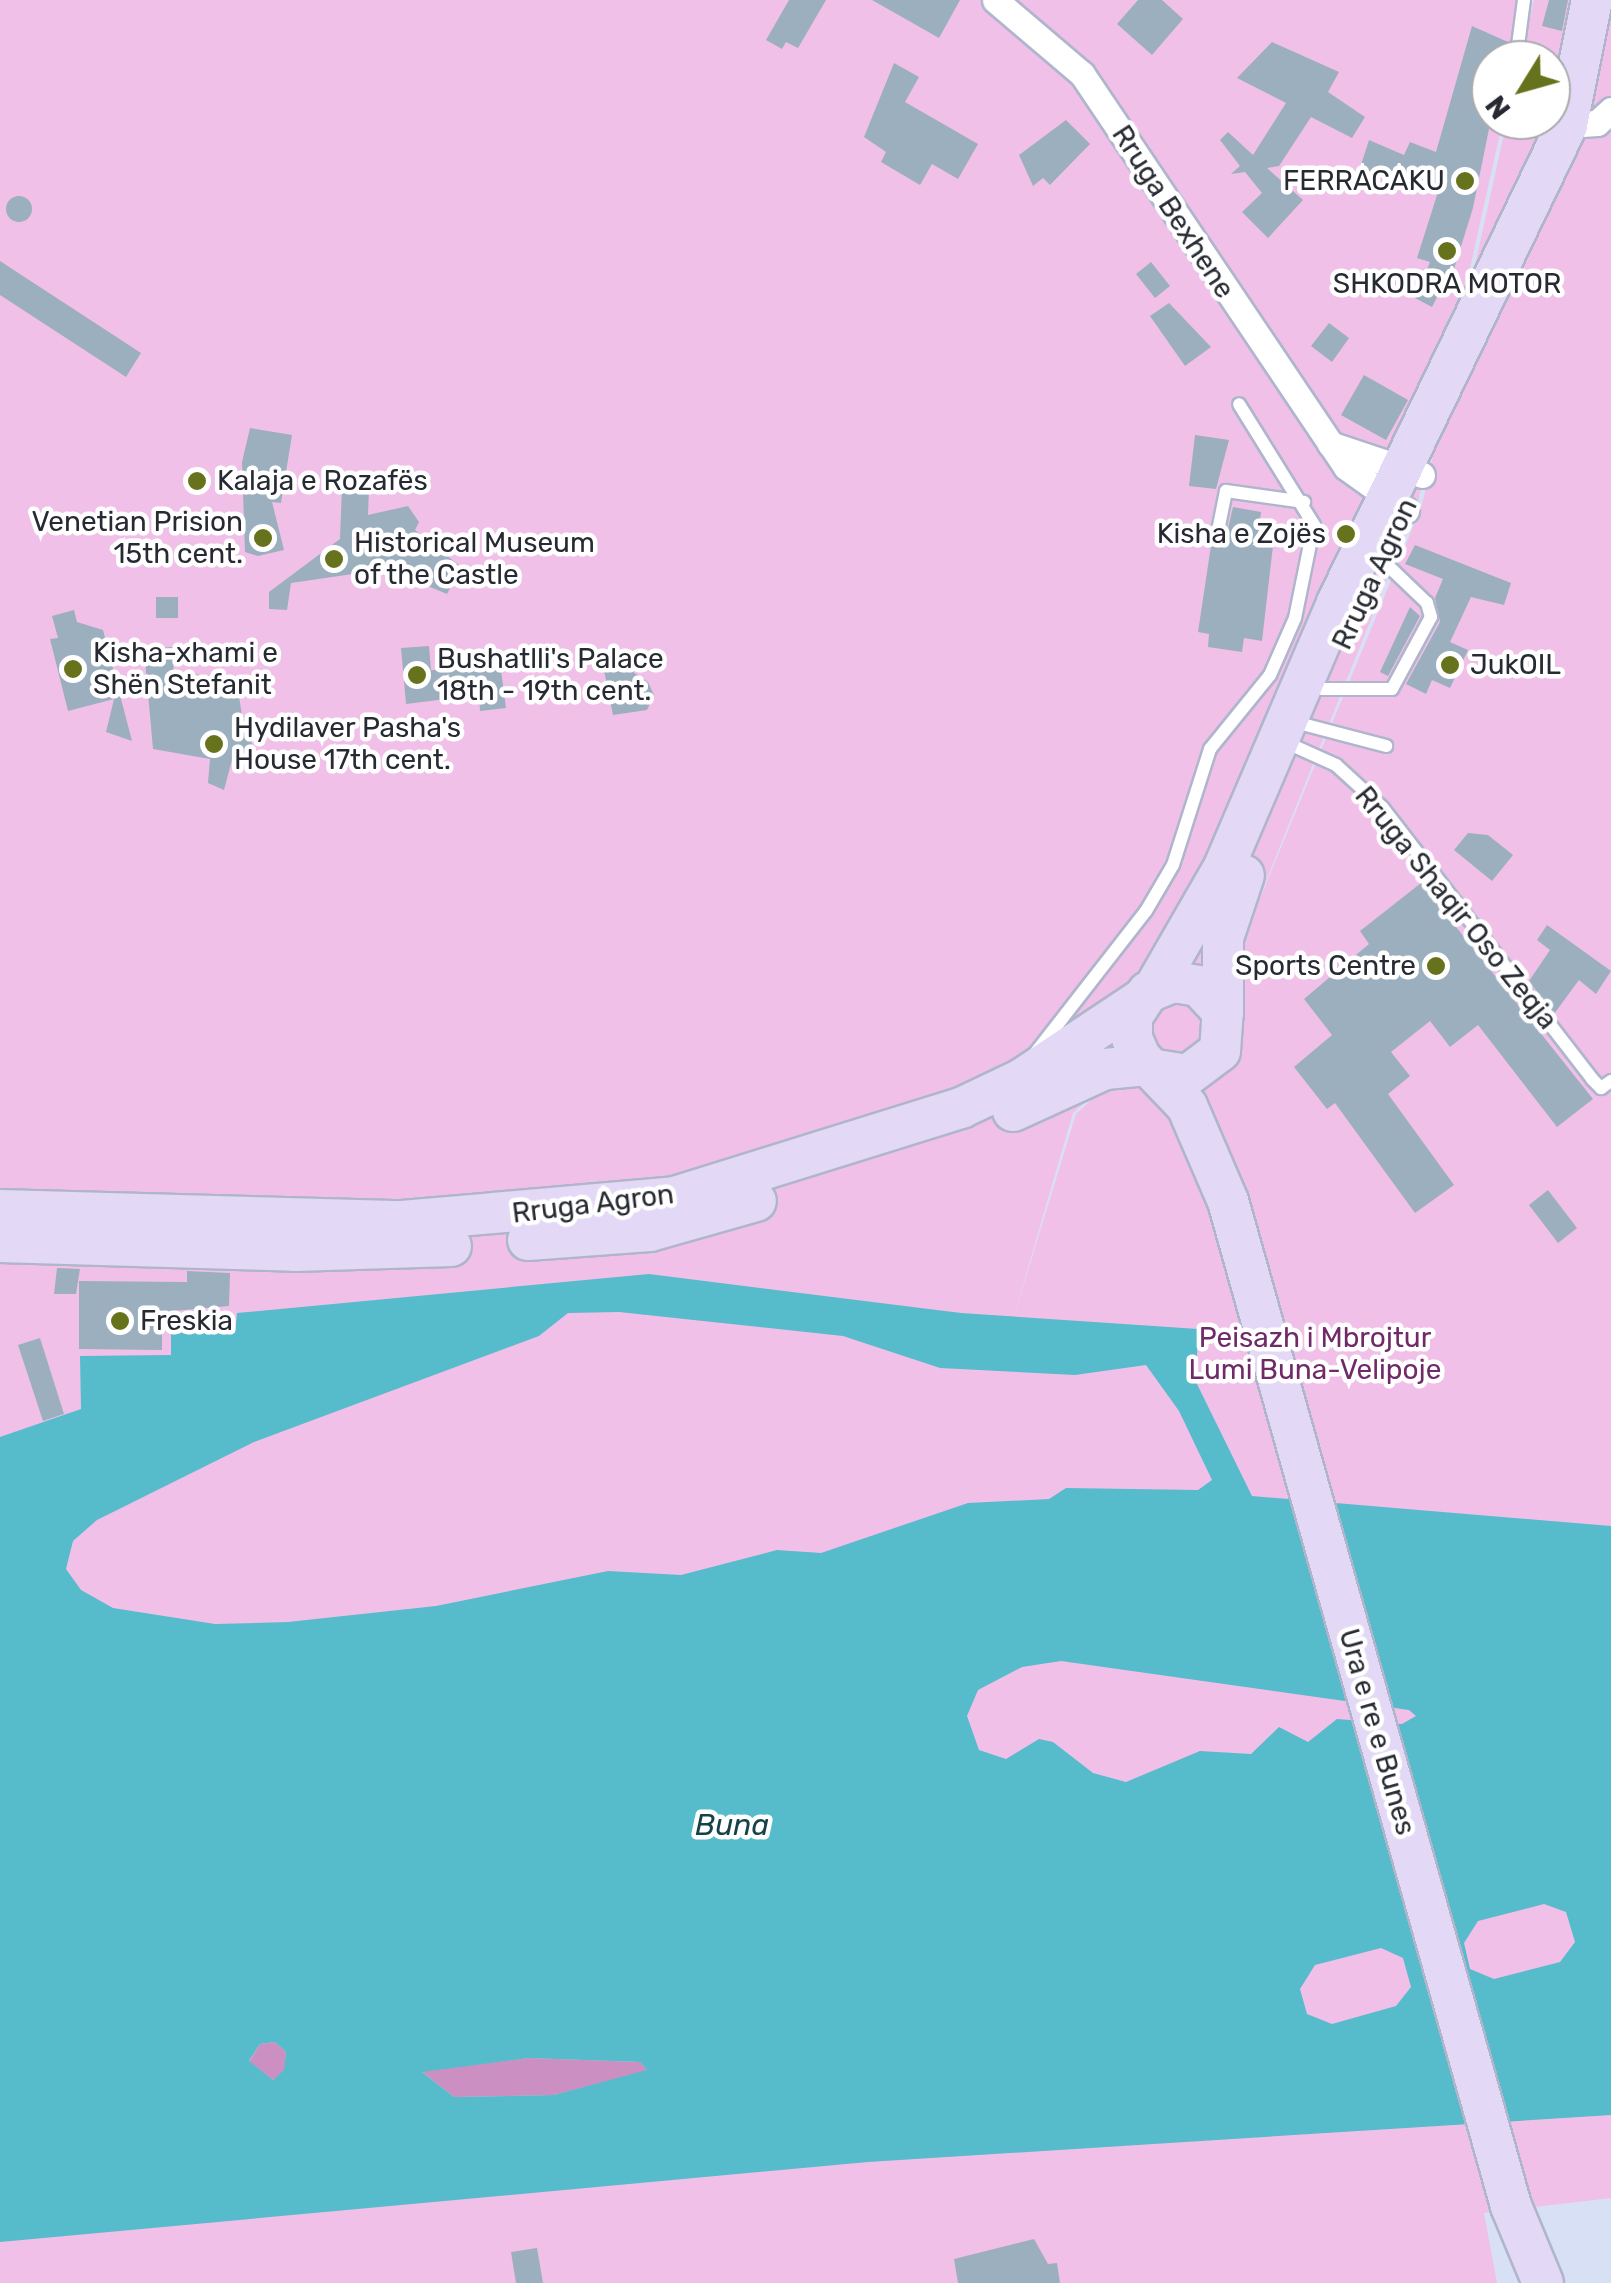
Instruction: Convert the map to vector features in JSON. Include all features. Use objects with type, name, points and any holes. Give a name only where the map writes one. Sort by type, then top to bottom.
[{"type":"main road","name":"Rruga Agron","points":[[1571,104],[1584,59],[1592,0]]},
{"type":"main road","name":"Rruga Agron","points":[[0,1210],[402,1221],[642,1202],[961,1108],[1022,1079],[1148,993],[1224,867],[1403,488],[1560,140]]},
{"type":"main road","name":"Rruga Agron","points":[[1223,1012],[1219,968],[1230,906],[1308,720],[1382,560],[1403,488]]},
{"type":"main road","points":[[1191,983],[1223,1012],[1216,1057],[1228,1201],[1197,1124],[1132,1038],[1148,993],[1191,983]]},
{"type":"main road","points":[[1152,1068],[1188,1075],[1216,1057]]},
{"type":"main road","name":"Rruga Agron","points":[[0,1242],[378,1250],[650,1231],[940,1142],[1105,1069],[1152,1068]]},
{"type":"main road","name":"Ura e re e Bunes","points":[[1228,1201],[1510,2206],[1537,2282]]},
{"type":"street","name":"Rruga Bexhene","points":[[995,0],[1042,32],[1082,74],[1330,444],[1403,488]]},
{"type":"street","points":[[1571,132],[1597,122],[1611,110]]},
{"type":"street","points":[[1330,444],[1403,488]]},
{"type":"lane","points":[[1519,40],[1524,0]]},
{"type":"lane","points":[[1022,1079],[1032,1048],[1146,911],[1174,865],[1210,750],[1270,675],[1310,570],[1314,525],[1304,502],[1239,404]]},
{"type":"lane","points":[[1218,531],[1226,491],[1304,502]]},
{"type":"lane","points":[[1308,720],[1392,690],[1432,618],[1427,602],[1382,560]]},
{"type":"lane","points":[[1308,720],[1386,746]]},
{"type":"lane","name":"Rruga Shaqir Oso Zeqja","points":[[1308,720],[1336,765],[1382,807],[1606,1084],[1611,1100]]},
{"type":"green space","name":"Peisazh i Mbrojtur Lumi Buna-Velipoje","points":[[0,0],[1525,0],[1518,40],[1471,40],[1471,140],[1499,140],[1418,502],[1226,981],[1422,505],[1503,140],[1571,140],[1571,40],[1525,40],[1534,0],[1611,0],[1611,2198],[1484,2213],[1497,2283],[0,2283]],"holes":[[[1156,1040],[1076,1114],[1013,1319],[1073,1113]]]},
{"type":"shaded area","points":[[275,2042],[286,2052],[285,2070],[273,2080],[249,2062],[260,2044]]},
{"type":"shaded area","points":[[529,2058],[640,2062],[648,2071],[554,2095],[454,2097],[421,2071]]},
{"type":"water","name":"Buna","points":[[649,1274],[961,1313],[1198,1329],[1196,1382],[1252,1496],[1611,1526],[1611,2115],[868,2162],[0,2242],[0,1437],[81,1409],[80,1356],[171,1355],[171,1331],[235,1333],[237,1313]],"holes":[[[619,1312],[843,1336],[940,1368],[1075,1375],[1146,1365],[1179,1411],[1212,1480],[1198,1490],[1066,1488],[1049,1499],[968,1503],[821,1553],[777,1550],[681,1575],[608,1571],[436,1606],[288,1622],[215,1624],[113,1608],[81,1590],[66,1569],[73,1541],[97,1520],[254,1442],[539,1336],[568,1313]],[[1061,1661],[1409,1710],[1416,1716],[1402,1724],[1337,1719],[1308,1742],[1279,1727],[1251,1754],[1200,1751],[1126,1782],[1093,1773],[1053,1742],[1039,1739],[1006,1759],[979,1750],[967,1716],[978,1690],[1022,1667]],[[1544,1904],[1566,1912],[1575,1942],[1560,1962],[1494,1979],[1470,1969],[1464,1943],[1478,1921]],[[1381,1948],[1403,1958],[1411,1987],[1396,2006],[1332,2024],[1307,2014],[1300,1989],[1315,1965]],[[275,2042],[286,2052],[284,2070],[273,2080],[249,2061],[260,2044]],[[529,2058],[640,2062],[647,2070],[554,2095],[454,2097],[422,2072]]]},
{"type":"building","points":[[789,0],[826,0],[798,48],[786,42],[782,49],[766,40]]},
{"type":"building","points":[[872,0],[960,0],[939,38]]},
{"type":"building","points":[[1138,0],[1162,0],[1183,19],[1152,55],[1117,24]]},
{"type":"building","points":[[1549,0],[1568,0],[1562,31],[1542,26]]},
{"type":"building","points":[[1472,26],[1504,40],[1471,40],[1471,140],[1487,140],[1473,208],[1448,288],[1443,285],[1432,307],[1415,298],[1430,262],[1417,258],[1437,195],[1360,168],[1369,140],[1404,155],[1410,142],[1436,152]]},
{"type":"building","points":[[1272,42],[1339,72],[1328,92],[1365,117],[1352,138],[1311,117],[1279,166],[1267,168],[1303,200],[1268,238],[1242,212],[1262,193],[1245,172],[1231,174],[1240,166],[1220,140],[1228,132],[1253,155],[1286,103],[1237,78]]},
{"type":"building","points":[[894,63],[919,77],[905,102],[978,144],[958,179],[932,164],[920,185],[881,162],[886,152],[864,137]]},
{"type":"building","points":[[1066,120],[1090,144],[1050,185],[1043,178],[1033,186],[1019,155]]},
{"type":"building","points":[[19,196],[28,200],[32,209],[28,218],[19,222],[10,218],[6,209],[10,200]]},
{"type":"building","points":[[0,261],[141,353],[126,377],[0,295]]},
{"type":"building","points":[[1151,262],[1170,286],[1155,298],[1136,274]]},
{"type":"building","points":[[1169,303],[1211,347],[1185,366],[1150,316]]},
{"type":"building","points":[[1329,323],[1349,338],[1332,362],[1311,346]]},
{"type":"building","points":[[1364,375],[1408,400],[1386,440],[1341,415]]},
{"type":"building","points":[[250,428],[292,435],[281,503],[272,502],[284,550],[258,556],[245,552],[242,462]]},
{"type":"building","points":[[1195,435],[1229,440],[1216,489],[1189,486]]},
{"type":"building","points":[[342,487],[369,488],[368,515],[408,506],[419,522],[415,530],[461,567],[447,594],[387,569],[291,583],[287,610],[269,609],[269,592],[340,539]]},
{"type":"building","points":[[1233,507],[1261,512],[1258,535],[1274,537],[1262,641],[1244,638],[1242,652],[1208,647],[1209,634],[1198,632],[1212,539],[1226,537]]},
{"type":"building","points":[[1415,545],[1511,583],[1504,605],[1471,597],[1450,642],[1468,650],[1450,688],[1432,680],[1426,694],[1406,684],[1440,622],[1435,598],[1443,579],[1405,564]]},
{"type":"building","points":[[156,597],[178,597],[178,618],[156,618]]},
{"type":"building","points":[[1410,607],[1420,616],[1388,676],[1380,672]]},
{"type":"building","points":[[74,610],[77,622],[103,630],[132,741],[106,732],[114,699],[68,711],[50,639],[58,638],[52,616]]},
{"type":"building","points":[[429,646],[431,670],[501,670],[506,708],[480,711],[479,695],[406,704],[401,648]]},
{"type":"building","points":[[172,647],[174,674],[236,676],[242,716],[251,715],[252,755],[233,756],[224,790],[208,783],[210,759],[153,749],[144,649]]},
{"type":"building","points":[[600,650],[648,682],[654,695],[647,710],[613,715]]},
{"type":"building","points":[[1468,833],[1488,835],[1513,855],[1492,881],[1454,850]]},
{"type":"building","points":[[1421,883],[1593,1099],[1557,1127],[1478,1025],[1450,1047],[1430,1021],[1391,1052],[1410,1076],[1388,1094],[1454,1185],[1415,1213],[1335,1103],[1327,1109],[1294,1067],[1332,1035],[1304,999],[1369,944],[1360,931]]},
{"type":"building","points":[[1547,925],[1611,971],[1596,994],[1579,980],[1554,1014],[1529,981],[1550,950],[1537,940]]},
{"type":"building","points":[[1548,1190],[1577,1228],[1558,1243],[1529,1205]]},
{"type":"building","points":[[57,1268],[80,1269],[76,1294],[54,1294]]},
{"type":"building","name":"Freskia","points":[[187,1271],[230,1273],[229,1306],[162,1312],[162,1350],[79,1349],[79,1281],[187,1282]]},
{"type":"building","points":[[40,1338],[64,1414],[43,1421],[18,1345]]},
{"type":"building","points":[[1034,2239],[1048,2264],[1057,2263],[1060,2283],[958,2283],[954,2259]]},
{"type":"building","points":[[537,2248],[543,2283],[516,2283],[511,2252]]},
{"type":"place","name":"FERRACAKU","points":[[1465,181]]},
{"type":"place","name":"SHKODRA MOTOR","points":[[1447,251]]},
{"type":"place","name":"Kalaja e Rozafës","points":[[197,481]]},
{"type":"place","name":"Kisha e Zojës","points":[[1346,534]]},
{"type":"place","name":"Venetian Prision 15th cent.","points":[[263,538]]},
{"type":"place","name":"Historical Museum of the Castle","points":[[334,559]]},
{"type":"place","name":"JukOIL","points":[[1450,665]]},
{"type":"place","name":"Kisha-xhami e Shën Stefanit","points":[[73,669]]},
{"type":"place","name":"Bushatlli's Palace 18th - 19th cent.","points":[[417,675]]},
{"type":"place","name":"Hydilaver Pasha's House 17th cent.","points":[[214,744]]},
{"type":"place","name":"Sports Centre","points":[[1436,966]]},
{"type":"place","name":"Freskia","points":[[120,1321]]}]
